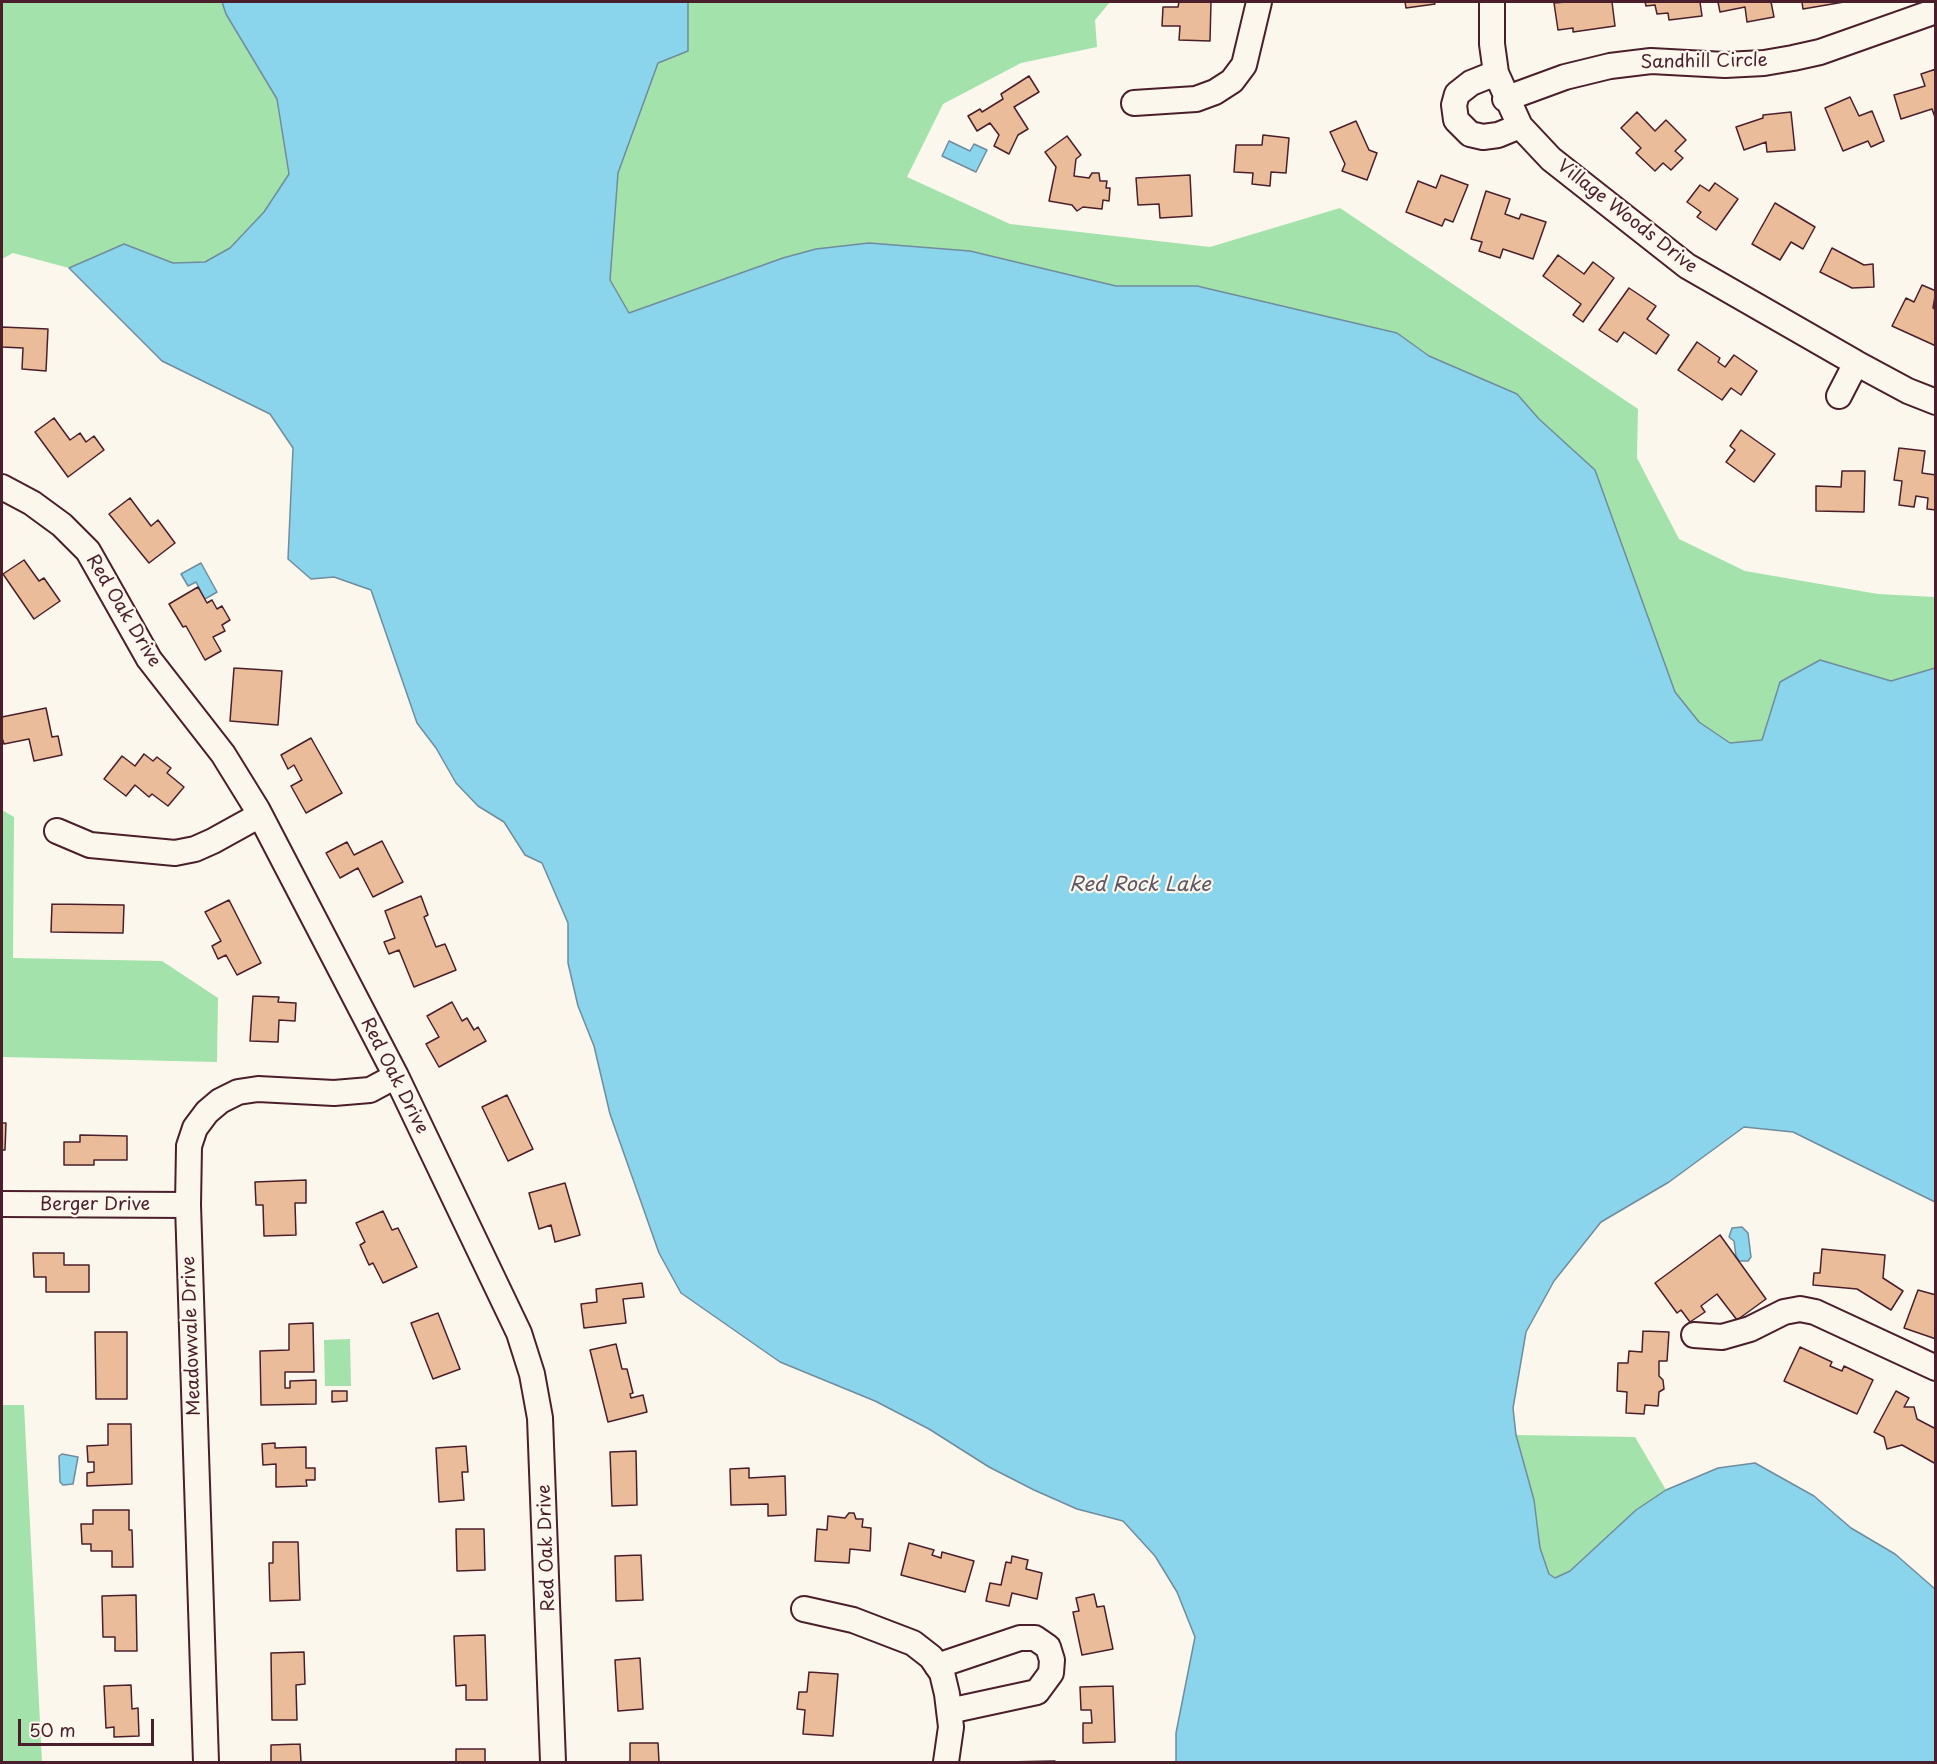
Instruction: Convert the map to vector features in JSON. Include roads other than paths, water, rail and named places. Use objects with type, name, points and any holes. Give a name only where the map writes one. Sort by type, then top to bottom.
[{"type":"street","points":[[1134,103],[1196,99],[1215,92],[1232,81],[1244,65],[1258,2]]},
{"type":"street","name":"Village Woods Drive","points":[[1492,2],[1492,44],[1496,73],[1505,99],[1520,126],[1551,159],[1687,266],[1856,363],[1908,391],[1935,402]]},
{"type":"street","name":"Sandhill Circle","points":[[1505,99],[1565,77],[1610,66],[1651,61],[1764,63],[1793,58],[1820,52],[1935,11]]},
{"type":"street","points":[[1496,73],[1471,83],[1457,94],[1454,105],[1456,120],[1470,134],[1483,137],[1498,135],[1520,126]]},
{"type":"street","points":[[1839,396],[1856,363]]},
{"type":"street","name":"Red Oak Drive","points":[[2,487],[33,502],[62,525],[88,551],[149,659],[223,754],[260,815],[396,1076],[519,1333],[532,1374],[540,1418],[544,1462],[553,1762]]},
{"type":"street","points":[[57,831],[90,845],[175,853],[195,849],[213,841],[260,815]]},
{"type":"street","name":"Meadowvale Drive","points":[[206,1762],[188,1205],[189,1146],[195,1128],[220,1101],[238,1092],[258,1089],[334,1093],[370,1090],[396,1076]]},
{"type":"street","name":"Berger Drive","points":[[2,1204],[188,1205]]},
{"type":"street","points":[[1694,1335],[1722,1337],[1750,1329],[1784,1311],[1800,1309],[1815,1312],[1935,1368]]},
{"type":"street","points":[[804,1609],[853,1620],[913,1643],[931,1657],[945,1683],[951,1727],[946,1762]]},
{"type":"street","points":[[937,1666],[1020,1638],[1035,1638],[1048,1647],[1052,1660],[1051,1673],[1037,1692],[949,1711]]},
{"type":"water","name":"Red Rock Lake","points":[[222,2],[688,2],[688,51],[658,63],[618,173],[610,280],[629,313],[783,258],[816,249],[869,243],[970,251],[1116,286],[1197,286],[1397,333],[1429,356],[1517,394],[1539,419],[1595,470],[1675,692],[1699,722],[1730,743],[1762,740],[1780,682],[1820,660],[1891,681],[1935,668],[1935,1202],[1793,1132],[1744,1127],[1669,1182],[1601,1222],[1554,1281],[1526,1332],[1513,1408],[1516,1435],[1534,1500],[1540,1548],[1549,1574],[1555,1578],[1570,1571],[1636,1510],[1666,1490],[1718,1468],[1755,1463],[1814,1496],[1851,1528],[1895,1554],[1935,1589],[1935,1762],[1176,1762],[1176,1733],[1195,1637],[1177,1592],[1155,1556],[1123,1521],[1077,1509],[1034,1490],[989,1467],[929,1429],[875,1401],[780,1362],[681,1293],[659,1253],[610,1114],[594,1046],[578,1006],[568,963],[568,923],[542,863],[525,855],[504,822],[478,806],[456,783],[436,748],[417,723],[371,590],[334,577],[311,579],[288,559],[293,448],[270,414],[162,361],[69,268],[124,244],[173,263],[205,262],[230,248],[264,212],[289,174],[277,99],[226,14]]},
{"type":"water","points":[[949,141],[970,151],[974,144],[987,150],[976,172],[942,156]]},
{"type":"water","points":[[201,563],[217,592],[205,599],[196,582],[188,586],[181,574]]},
{"type":"water","points":[[1742,1227],[1748,1233],[1751,1257],[1748,1261],[1739,1261],[1734,1241],[1729,1237],[1732,1228]]},
{"type":"water","points":[[62,1454],[78,1457],[73,1484],[63,1485],[60,1482],[59,1456]]}]
